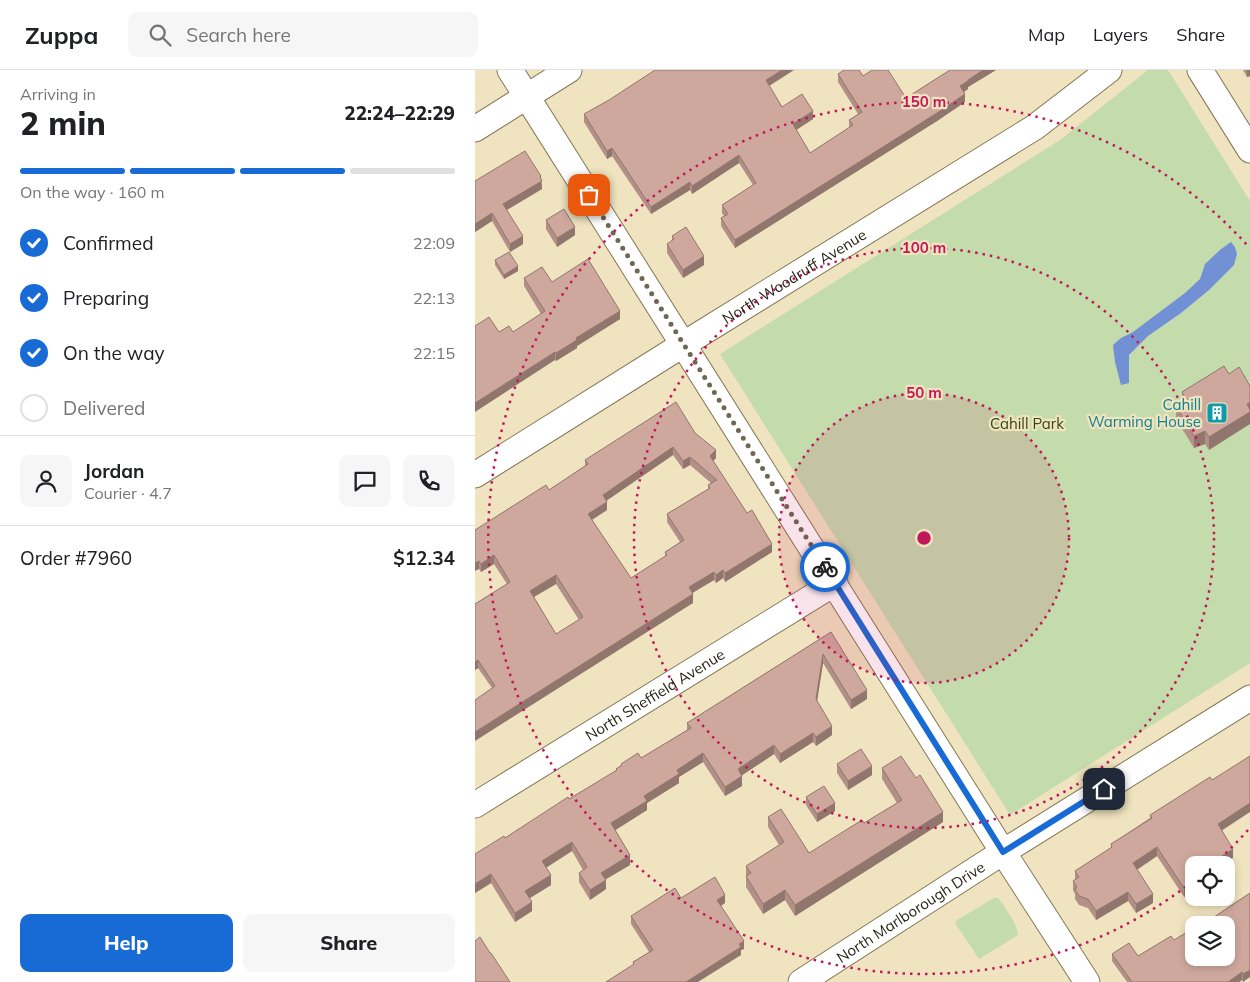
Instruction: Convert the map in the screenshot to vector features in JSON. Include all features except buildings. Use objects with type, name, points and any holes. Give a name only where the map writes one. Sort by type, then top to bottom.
[{"type":"street","points":[[510,70],[1087,982]]},
{"type":"street","points":[[475,129],[569,70]]},
{"type":"street","name":"North Woodruff Avenue","points":[[475,476],[683,344],[1035,127],[1109,70]]},
{"type":"street","points":[[1200,70],[1250,150]]},
{"type":"street","name":"North Sheffield Avenue","points":[[475,805],[835,583]]},
{"type":"street","name":"North Marlborough Drive","points":[[801,982],[1003,852],[1250,698]]},
{"type":"green space","name":"Cahill Park","points":[[1148,70],[1168,70],[1250,201],[1250,663],[1010,815],[720,354],[1060,140]]},
{"type":"green space","points":[[994,898],[998,898],[1007,911],[1018,935],[979,959],[955,923]]},
{"type":"water","points":[[1231,242],[1237,254],[1234,265],[1209,290],[1181,313],[1148,336],[1129,355],[1129,383],[1121,385],[1113,345],[1185,293],[1200,279],[1205,264]]},
{"type":"way so far","points":[[589,195],[825,567]]},
{"type":"place","name":"Cahill Warming House","points":[[1217,413]]},
{"type":"route","points":[[825,567],[1003,852],[1104,789]]}]
